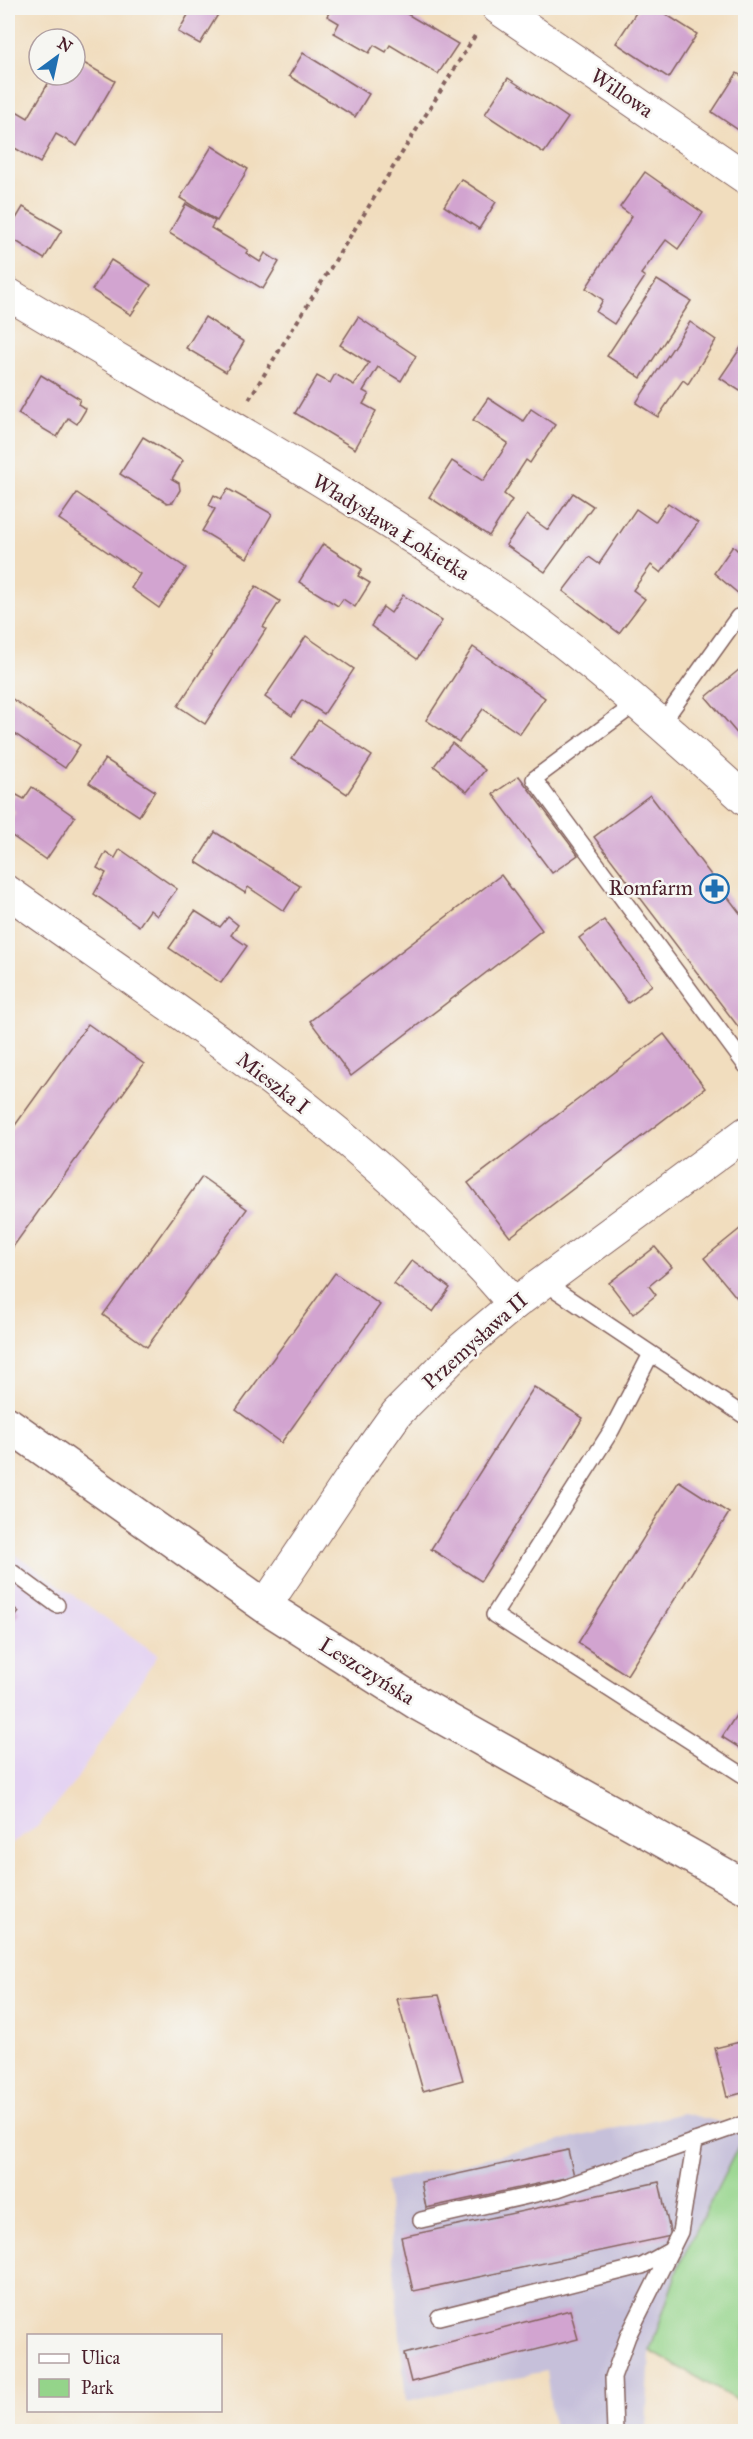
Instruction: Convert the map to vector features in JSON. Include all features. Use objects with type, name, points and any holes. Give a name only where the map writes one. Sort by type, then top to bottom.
[{"type":"street","name":"Willowa","points":[[489,17],[746,178]]},
{"type":"street","name":"Władysława Łokietka","points":[[8,294],[359,505],[503,598],[638,702],[746,800]]},
{"type":"street","name":"Mieszka I","points":[[8,892],[269,1076],[392,1179],[482,1267],[514,1304]]},
{"type":"street","name":"Przemysława II","points":[[265,1606],[344,1487],[397,1413],[461,1349],[514,1304],[746,1133]]},
{"type":"street","name":"Leszczyńska","points":[[8,1424],[265,1606],[418,1704],[746,1887]]},
{"type":"lane","points":[[662,723],[738,617],[746,623]]},
{"type":"lane","points":[[638,702],[534,779],[746,1066]]},
{"type":"lane","points":[[544,1282],[746,1417]]},
{"type":"lane","points":[[651,1354],[611,1431],[494,1615],[746,1777]]},
{"type":"lane","points":[[8,1569],[57,1605]]},
{"type":"lane","points":[[421,2220],[558,2189],[746,2123]]},
{"type":"lane","points":[[615,2432],[613,2377],[628,2336],[680,2232],[695,2140]]},
{"type":"lane","points":[[439,2317],[642,2266],[671,2250]]},
{"type":"path","points":[[231,428],[489,17]]},
{"type":"shaded area","points":[[8,1549],[158,1655],[74,1783],[37,1827],[8,1845]]},
{"type":"shaded area","points":[[683,2113],[745,2128],[745,2133],[682,2259],[650,2351],[646,2431],[554,2431],[546,2371],[406,2401],[386,2181]]},
{"type":"green space","points":[[745,2133],[745,2405],[650,2351],[679,2265]]},
{"type":"building","points":[[176,8],[222,8],[200,44],[178,32],[188,15]]},
{"type":"building","points":[[332,8],[397,8],[458,44],[438,74],[390,45],[386,52],[374,45],[369,53],[334,33],[339,23],[327,16]]},
{"type":"building","points":[[639,8],[656,8],[697,34],[669,78],[616,43]]},
{"type":"building","points":[[303,53],[369,94],[355,117],[289,76]]},
{"type":"building","points":[[87,65],[115,81],[77,146],[56,134],[40,163],[8,144],[8,106],[28,118],[46,87],[87,87]]},
{"type":"building","points":[[737,73],[746,79],[746,135],[712,112]]},
{"type":"building","points":[[508,78],[568,118],[544,153],[485,114]]},
{"type":"building","points":[[212,146],[248,169],[217,221],[180,198]]},
{"type":"building","points":[[645,172],[703,213],[678,249],[666,240],[641,274],[645,277],[614,324],[596,312],[603,300],[586,288],[632,216],[620,207]]},
{"type":"building","points":[[461,179],[496,202],[479,229],[444,206]]},
{"type":"building","points":[[186,204],[215,221],[211,228],[248,250],[246,253],[260,262],[265,253],[279,262],[263,289],[169,233]]},
{"type":"building","points":[[23,207],[62,230],[44,259],[8,236],[8,232]]},
{"type":"building","points":[[111,260],[151,285],[131,315],[92,290]]},
{"type":"building","points":[[657,280],[691,301],[641,378],[607,356]]},
{"type":"building","points":[[205,317],[244,342],[226,372],[186,348]]},
{"type":"building","points":[[358,317],[416,356],[401,381],[378,367],[363,391],[369,394],[363,404],[376,411],[355,449],[295,413],[317,376],[330,383],[335,374],[354,385],[369,363],[340,345]]},
{"type":"building","points":[[690,322],[716,340],[688,384],[683,380],[658,417],[636,403]]},
{"type":"building","points":[[746,340],[746,383],[740,391],[720,378]]},
{"type":"building","points":[[41,375],[80,399],[78,404],[86,409],[77,424],[68,418],[57,437],[18,414]]},
{"type":"building","points":[[488,398],[523,421],[531,409],[555,425],[530,463],[526,460],[504,494],[512,500],[489,536],[429,497],[452,461],[483,481],[508,443],[473,420]]},
{"type":"building","points":[[143,437],[183,461],[172,479],[179,483],[180,490],[173,502],[167,503],[120,474]]},
{"type":"building","points":[[228,489],[272,514],[247,558],[202,531],[215,509],[209,505],[214,495],[221,499]]},
{"type":"building","points":[[77,493],[186,568],[159,608],[131,588],[140,574],[59,519]]},
{"type":"building","points":[[573,493],[593,506],[545,572],[506,545],[527,515],[548,530]]},
{"type":"building","points":[[668,503],[698,523],[661,573],[651,565],[633,590],[645,599],[619,633],[563,591],[589,557],[599,564],[636,509],[655,522]]},
{"type":"building","points":[[746,541],[746,600],[714,573],[733,546],[738,551]]},
{"type":"building","points":[[323,544],[362,569],[358,576],[370,583],[355,607],[343,599],[338,606],[299,582]]},
{"type":"building","points":[[256,586],[280,601],[263,627],[266,629],[205,724],[178,706]]},
{"type":"building","points":[[403,595],[442,621],[417,659],[371,626],[383,607],[391,613]]},
{"type":"building","points":[[306,636],[354,669],[324,714],[302,700],[292,716],[265,697]]},
{"type":"building","points":[[473,647],[545,698],[520,734],[483,709],[459,742],[426,720]]},
{"type":"building","points":[[746,664],[746,744],[706,697]]},
{"type":"building","points":[[8,696],[80,745],[65,768],[8,729]]},
{"type":"building","points":[[318,720],[372,756],[347,794],[292,758]]},
{"type":"building","points":[[452,743],[485,770],[467,792],[434,766]]},
{"type":"building","points":[[105,759],[155,791],[139,816],[89,783]]},
{"type":"building","points":[[519,776],[578,855],[552,873],[493,794]]},
{"type":"building","points":[[32,787],[75,817],[46,860],[8,833],[8,823],[15,812],[8,805],[15,794],[24,799]]},
{"type":"building","points":[[650,795],[746,921],[746,1037],[594,837]]},
{"type":"building","points":[[215,832],[300,886],[284,911],[248,887],[245,893],[196,862]]},
{"type":"building","points":[[120,849],[177,889],[157,916],[150,910],[139,926],[94,894],[106,873],[97,868],[106,852],[115,858]]},
{"type":"building","points":[[501,875],[542,930],[351,1076],[310,1021]]},
{"type":"building","points":[[195,911],[220,927],[228,917],[238,925],[231,935],[247,946],[221,983],[169,948]]},
{"type":"building","points":[[604,920],[652,985],[628,1003],[579,938]]},
{"type":"building","points":[[88,1024],[144,1064],[8,1254],[8,1135]]},
{"type":"building","points":[[664,1034],[705,1088],[510,1237],[468,1183]]},
{"type":"building","points":[[202,1177],[247,1209],[147,1347],[103,1315]]},
{"type":"building","points":[[746,1224],[746,1309],[704,1258]]},
{"type":"building","points":[[655,1247],[672,1267],[649,1286],[656,1295],[633,1314],[609,1283]]},
{"type":"building","points":[[412,1260],[450,1288],[433,1312],[394,1284]]},
{"type":"building","points":[[335,1273],[380,1305],[281,1443],[236,1410]]},
{"type":"building","points":[[534,1387],[583,1418],[481,1581],[431,1549]]},
{"type":"building","points":[[679,1481],[729,1513],[627,1675],[578,1643]]},
{"type":"building","points":[[8,1603],[19,1612],[8,1627]]},
{"type":"building","points":[[746,1700],[746,1752],[722,1737]]},
{"type":"building","points":[[439,1995],[463,2080],[423,2091],[397,1999]]},
{"type":"building","points":[[744,2041],[746,2092],[727,2097],[715,2048]]},
{"type":"building","points":[[568,2150],[574,2176],[426,2208],[421,2182]]},
{"type":"building","points":[[659,2182],[671,2236],[413,2291],[401,2237]]},
{"type":"building","points":[[570,2310],[578,2339],[411,2382],[404,2354]]},
{"type":"place","name":"Romfarm","points":[[714,888]]}]
